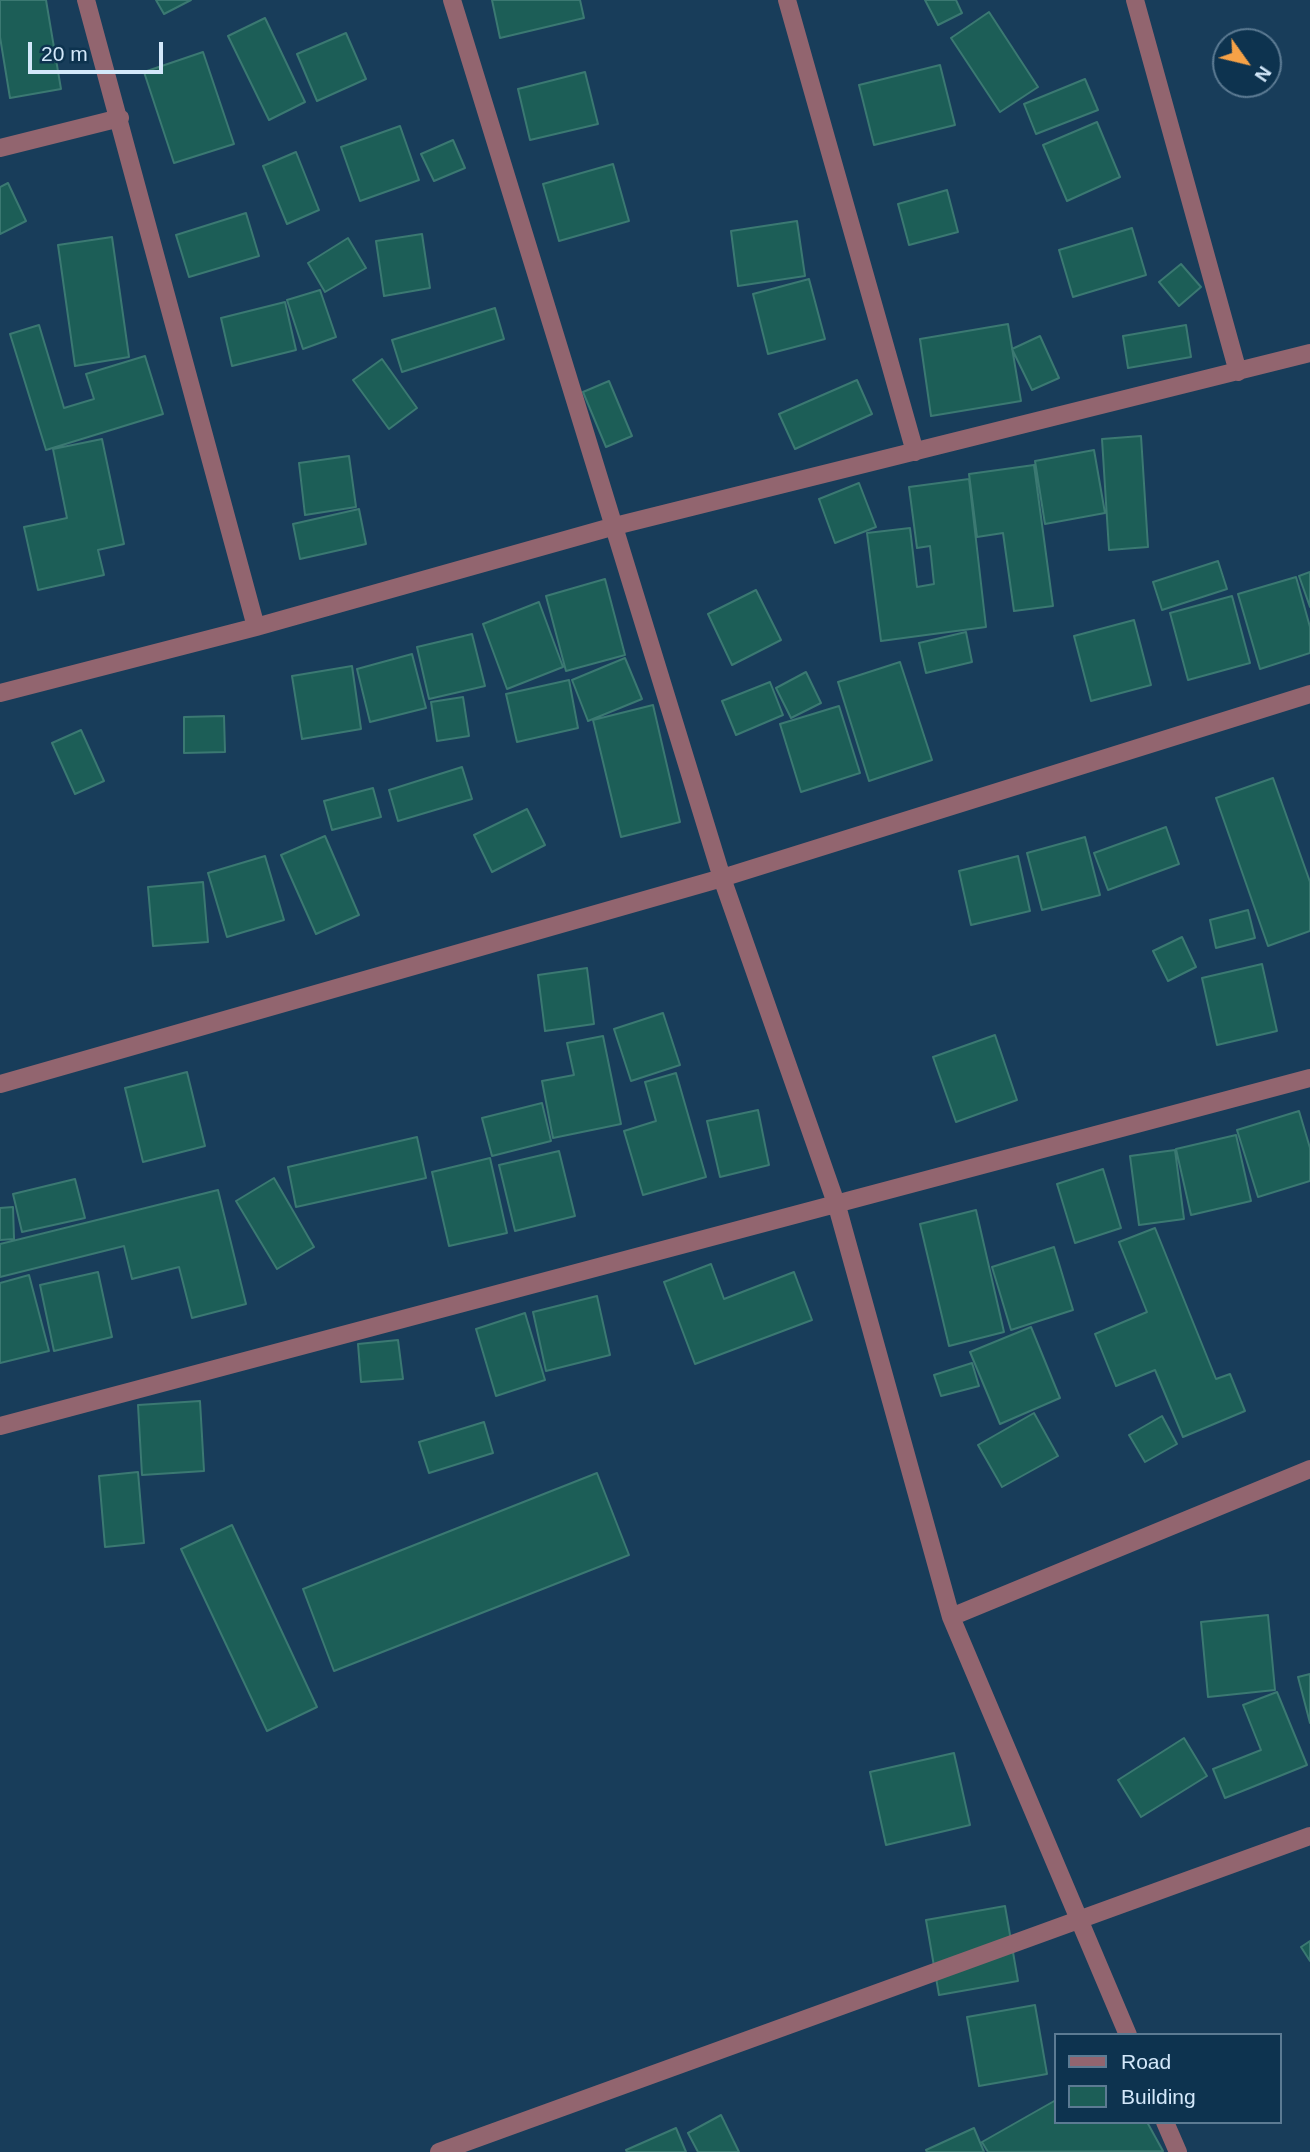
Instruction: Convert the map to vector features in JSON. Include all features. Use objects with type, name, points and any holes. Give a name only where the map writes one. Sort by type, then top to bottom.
[{"type":"street","points":[[86,0],[256,627]]},
{"type":"street","points":[[452,0],[722,878],[837,1206],[951,1617],[1127,2033]]},
{"type":"street","points":[[787,0],[915,452]]},
{"type":"street","points":[[1135,0],[1238,372]]},
{"type":"street","points":[[0,148],[120,118]]},
{"type":"street","points":[[0,693],[256,627],[615,526],[1310,353]]},
{"type":"street","points":[[0,1084],[722,878],[1310,694]]},
{"type":"street","points":[[0,1426],[837,1206],[1310,1077]]},
{"type":"street","points":[[951,1617],[1310,1469]]},
{"type":"street","points":[[439,2152],[1310,1836]]},
{"type":"street","points":[[1166,2124],[1178,2152]]},
{"type":"building","points":[[0,0],[46,0],[61,89],[10,98],[0,37]]},
{"type":"building","points":[[156,0],[191,0],[164,14]]},
{"type":"building","points":[[492,0],[580,0],[584,18],[500,38]]},
{"type":"building","points":[[925,0],[956,0],[962,13],[938,25]]},
{"type":"building","points":[[989,12],[1038,87],[1000,112],[951,38]]},
{"type":"building","points":[[265,18],[305,102],[269,120],[228,36]]},
{"type":"building","points":[[346,33],[366,79],[317,101],[297,54]]},
{"type":"building","points":[[203,52],[234,144],[174,163],[144,72]]},
{"type":"building","points":[[940,65],[955,125],[874,145],[859,85]]},
{"type":"building","points":[[585,72],[598,124],[530,140],[518,89]]},
{"type":"building","points":[[1085,79],[1098,110],[1036,134],[1024,104]]},
{"type":"building","points":[[1097,122],[1120,177],[1067,201],[1043,145]]},
{"type":"building","points":[[400,126],[419,180],[360,201],[341,147]]},
{"type":"building","points":[[453,140],[465,168],[434,181],[421,154]]},
{"type":"building","points":[[296,152],[319,210],[287,224],[263,166]]},
{"type":"building","points":[[613,164],[629,221],[559,241],[543,184]]},
{"type":"building","points":[[8,183],[26,221],[0,234],[0,187]]},
{"type":"building","points":[[947,190],[958,232],[909,245],[898,204]]},
{"type":"building","points":[[246,213],[259,256],[189,277],[176,235]]},
{"type":"building","points":[[797,221],[805,276],[738,286],[731,231]]},
{"type":"building","points":[[1132,228],[1146,275],[1073,297],[1059,250]]},
{"type":"building","points":[[422,234],[430,288],[384,296],[376,241]]},
{"type":"building","points":[[112,237],[129,357],[75,366],[58,245]]},
{"type":"building","points":[[348,238],[366,268],[325,292],[308,263]]},
{"type":"building","points":[[1181,264],[1201,287],[1179,306],[1159,282]]},
{"type":"building","points":[[809,279],[825,339],[768,354],[753,294]]},
{"type":"building","points":[[320,290],[336,337],[303,349],[287,300]]},
{"type":"building","points":[[285,302],[296,350],[232,366],[221,318]]},
{"type":"building","points":[[495,308],[504,339],[402,372],[392,340]]},
{"type":"building","points":[[1008,324],[1021,401],[931,416],[920,339]]},
{"type":"building","points":[[39,325],[64,408],[94,399],[86,374],[145,356],[163,414],[46,450],[10,334]]},
{"type":"building","points":[[1186,325],[1191,357],[1128,368],[1123,336]]},
{"type":"building","points":[[1040,336],[1059,378],[1032,390],[1012,349]]},
{"type":"building","points":[[382,359],[417,408],[389,429],[353,380]]},
{"type":"building","points":[[857,380],[872,414],[795,449],[779,414]]},
{"type":"building","points":[[609,381],[632,436],[606,447],[583,392]]},
{"type":"building","points":[[1141,436],[1148,547],[1109,550],[1102,439]]},
{"type":"building","points":[[102,439],[124,544],[98,550],[104,575],[38,590],[24,527],[67,518],[53,449]]},
{"type":"building","points":[[1094,450],[1105,513],[1045,524],[1035,461]]},
{"type":"building","points":[[349,456],[356,507],[305,515],[299,463]]},
{"type":"building","points":[[1034,465],[1053,606],[1014,611],[1003,533],[977,537],[969,474]]},
{"type":"building","points":[[969,479],[986,627],[881,641],[867,533],[910,528],[917,587],[934,584],[930,546],[917,548],[909,487]]},
{"type":"building","points":[[859,483],[876,527],[835,543],[819,499]]},
{"type":"building","points":[[359,509],[366,544],[300,559],[293,524]]},
{"type":"building","points":[[1218,561],[1227,589],[1162,610],[1153,582]]},
{"type":"building","points":[[1310,572],[1310,607],[1299,576]]},
{"type":"building","points":[[1296,577],[1310,627],[1310,653],[1260,669],[1238,594]]},
{"type":"building","points":[[605,579],[625,655],[566,671],[546,596]]},
{"type":"building","points":[[756,590],[781,640],[732,665],[708,614]]},
{"type":"building","points":[[1232,596],[1250,663],[1188,680],[1170,613]]},
{"type":"building","points":[[539,602],[563,667],[507,689],[483,624]]},
{"type":"building","points":[[1134,620],[1151,685],[1091,701],[1074,636]]},
{"type":"building","points":[[966,632],[972,662],[926,673],[919,643]]},
{"type":"building","points":[[472,634],[485,686],[429,699],[417,647]]},
{"type":"building","points":[[412,654],[426,708],[370,722],[357,669]]},
{"type":"building","points":[[625,658],[642,699],[588,721],[572,680]]},
{"type":"building","points":[[900,662],[932,760],[869,781],[838,682]]},
{"type":"building","points":[[352,666],[361,729],[302,739],[292,676]]},
{"type":"building","points":[[806,672],[821,703],[791,718],[776,688]]},
{"type":"building","points":[[569,680],[578,728],[517,742],[506,694]]},
{"type":"building","points":[[770,682],[783,715],[736,735],[722,701]]},
{"type":"building","points":[[463,697],[469,736],[437,741],[431,702]]},
{"type":"building","points":[[653,705],[680,822],[621,837],[593,720]]},
{"type":"building","points":[[839,706],[860,773],[801,792],[780,724]]},
{"type":"building","points":[[224,716],[225,752],[184,753],[184,717]]},
{"type":"building","points":[[81,730],[104,781],[75,794],[52,743]]},
{"type":"building","points":[[462,767],[472,799],[398,821],[389,790]]},
{"type":"building","points":[[1273,778],[1310,882],[1310,931],[1268,946],[1216,798]]},
{"type":"building","points":[[373,788],[381,817],[332,830],[324,801]]},
{"type":"building","points":[[527,809],[545,845],[492,872],[474,835]]},
{"type":"building","points":[[1166,827],[1179,864],[1108,890],[1094,853]]},
{"type":"building","points":[[325,836],[359,915],[316,934],[281,855]]},
{"type":"building","points":[[1085,837],[1100,895],[1042,910],[1027,853]]},
{"type":"building","points":[[265,856],[284,920],[227,937],[208,873]]},
{"type":"building","points":[[1018,856],[1030,911],[971,925],[959,871]]},
{"type":"building","points":[[203,882],[208,942],[153,946],[148,887]]},
{"type":"building","points":[[1248,910],[1255,938],[1216,948],[1210,920]]},
{"type":"building","points":[[1182,937],[1196,967],[1168,981],[1153,951]]},
{"type":"building","points":[[1262,964],[1277,1031],[1217,1045],[1202,978]]},
{"type":"building","points":[[587,968],[594,1024],[545,1031],[538,975]]},
{"type":"building","points":[[663,1013],[680,1065],[631,1081],[614,1029]]},
{"type":"building","points":[[995,1035],[1017,1100],[956,1122],[933,1057]]},
{"type":"building","points":[[603,1036],[621,1124],[553,1138],[542,1081],[574,1075],[567,1043]]},
{"type":"building","points":[[187,1072],[205,1146],[143,1162],[125,1088]]},
{"type":"building","points":[[676,1073],[706,1177],[643,1195],[624,1131],[656,1121],[645,1082]]},
{"type":"building","points":[[542,1103],[551,1141],[492,1156],[482,1118]]},
{"type":"building","points":[[758,1110],[769,1165],[720,1177],[707,1121]]},
{"type":"building","points":[[1299,1111],[1310,1148],[1310,1181],[1258,1197],[1237,1130]]},
{"type":"building","points":[[1236,1135],[1251,1201],[1191,1215],[1176,1149]]},
{"type":"building","points":[[417,1137],[426,1178],[296,1207],[288,1167]]},
{"type":"building","points":[[1175,1150],[1184,1219],[1139,1225],[1130,1156]]},
{"type":"building","points":[[559,1151],[575,1216],[515,1231],[499,1165]]},
{"type":"building","points":[[490,1158],[507,1233],[449,1246],[432,1172]]},
{"type":"building","points":[[1103,1169],[1121,1228],[1075,1243],[1057,1184]]},
{"type":"building","points":[[274,1178],[314,1247],[277,1269],[236,1201]]},
{"type":"building","points":[[75,1179],[85,1218],[22,1232],[13,1194]]},
{"type":"building","points":[[218,1190],[246,1304],[192,1318],[179,1267],[132,1279],[124,1246],[0,1277],[0,1244]]},
{"type":"building","points":[[13,1207],[14,1239],[0,1240],[0,1208]]},
{"type":"building","points":[[976,1210],[1004,1332],[949,1346],[920,1224]]},
{"type":"building","points":[[1155,1228],[1216,1379],[1230,1374],[1245,1411],[1183,1437],[1155,1370],[1116,1386],[1095,1334],[1147,1312],[1119,1242]]},
{"type":"building","points":[[1054,1247],[1073,1310],[1011,1330],[992,1267]]},
{"type":"building","points":[[711,1264],[724,1299],[794,1272],[812,1320],[695,1364],[664,1282]]},
{"type":"building","points":[[98,1272],[112,1337],[54,1351],[40,1285]]},
{"type":"building","points":[[29,1275],[49,1351],[0,1363],[0,1283]]},
{"type":"building","points":[[597,1296],[610,1355],[546,1371],[533,1312]]},
{"type":"building","points":[[525,1313],[545,1380],[496,1396],[476,1329]]},
{"type":"building","points":[[1031,1327],[1060,1398],[1000,1424],[970,1352]]},
{"type":"building","points":[[398,1340],[403,1379],[361,1382],[358,1344]]},
{"type":"building","points":[[972,1363],[979,1386],[941,1396],[934,1375]]},
{"type":"building","points":[[200,1401],[204,1471],[142,1475],[138,1405]]},
{"type":"building","points":[[1034,1413],[1058,1456],[1002,1487],[978,1445]]},
{"type":"building","points":[[1162,1416],[1177,1444],[1145,1462],[1129,1435]]},
{"type":"building","points":[[484,1422],[493,1453],[429,1473],[419,1442]]},
{"type":"building","points":[[138,1472],[144,1543],[105,1547],[99,1476]]},
{"type":"building","points":[[597,1473],[629,1555],[334,1671],[303,1589]]},
{"type":"building","points":[[232,1525],[317,1707],[267,1731],[181,1549]]},
{"type":"building","points":[[1268,1615],[1275,1690],[1208,1697],[1201,1622]]},
{"type":"building","points":[[1310,1674],[1310,1723],[1298,1677]]},
{"type":"building","points":[[1277,1692],[1307,1765],[1225,1798],[1213,1769],[1261,1750],[1243,1705]]},
{"type":"building","points":[[1184,1738],[1207,1776],[1141,1817],[1118,1780]]},
{"type":"building","points":[[954,1753],[970,1825],[886,1845],[870,1772]]},
{"type":"building","points":[[1005,1906],[1018,1981],[939,1995],[926,1920]]},
{"type":"building","points":[[1310,1941],[1310,1961],[1301,1947]]},
{"type":"building","points":[[1035,2005],[1047,2074],[979,2086],[967,2017]]},
{"type":"building","points":[[1054,2101],[1054,2124],[1148,2124],[1163,2151],[988,2152],[982,2142]]},
{"type":"building","points":[[721,2115],[739,2152],[698,2152],[688,2133]]},
{"type":"building","points":[[676,2128],[686,2152],[626,2150]]},
{"type":"building","points":[[974,2128],[984,2152],[926,2150]]}]
